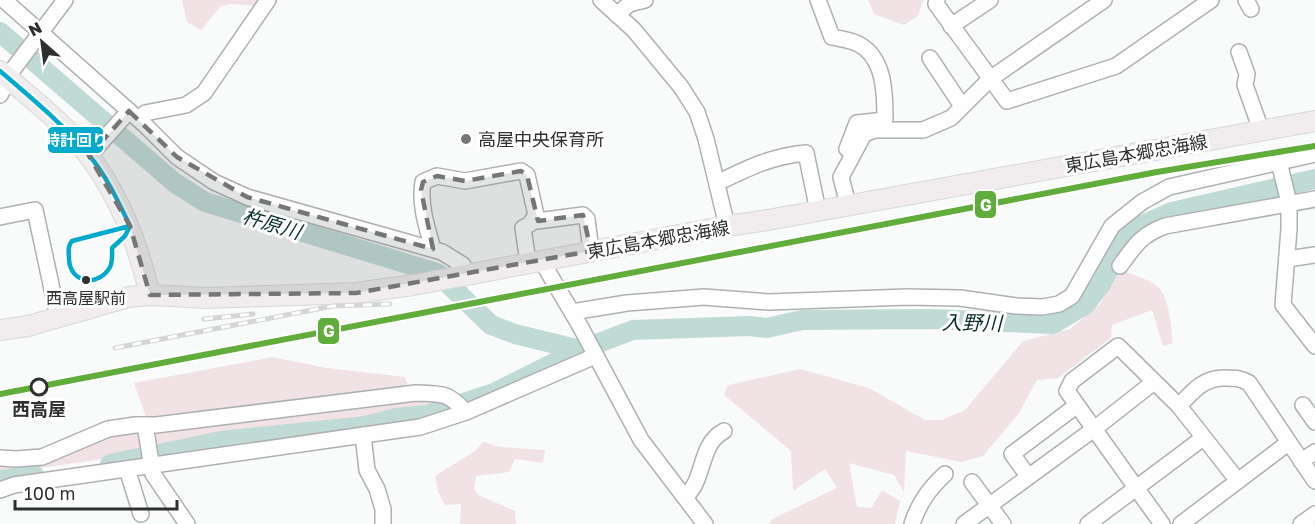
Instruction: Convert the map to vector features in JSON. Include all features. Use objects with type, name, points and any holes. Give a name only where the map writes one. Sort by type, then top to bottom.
[{"type":"main road","points":[[6,77],[42,108],[89,156],[119,202],[130,226],[150,295]]},
{"type":"main road","name":"東広島本郷忠海線","points":[[0,330],[28,326],[129,297],[150,295],[206,298],[356,293],[413,285],[727,226],[1315,121]]},
{"type":"street","points":[[4,0],[39,36],[177,157],[214,182],[247,197],[442,252],[463,265],[466,274]]},
{"type":"street","points":[[6,77],[65,0]]},
{"type":"street","points":[[89,156],[132,116],[186,105],[204,93],[268,0]]},
{"type":"street","points":[[601,0],[634,30],[681,87],[697,112],[727,226]]},
{"type":"street","points":[[617,15],[629,4],[645,0]]},
{"type":"street","points":[[818,0],[832,37],[860,45],[875,60],[885,92],[885,120],[857,123],[841,177],[848,205]]},
{"type":"street","points":[[938,0],[936,4],[951,26],[1007,101],[1116,66],[1211,0]]},
{"type":"street","points":[[951,26],[990,0]]},
{"type":"street","points":[[850,151],[864,134],[875,130],[922,130],[951,118],[990,79],[1104,0]]},
{"type":"street","points":[[1239,52],[1247,74],[1245,85],[1262,130]]},
{"type":"street","points":[[930,58],[962,106]]},
{"type":"street","points":[[717,183],[766,160],[789,154],[806,153],[818,211]]},
{"type":"street","points":[[572,312],[627,303],[704,297],[769,302],[907,297],[960,298],[1016,306],[1042,307],[1059,304],[1072,296],[1112,226],[1142,202],[1169,187],[1315,154]]},
{"type":"street","points":[[1279,162],[1289,203],[1283,304],[1315,346]]},
{"type":"street","points":[[433,249],[424,215],[423,182],[437,176],[465,181],[521,171],[527,175],[536,215],[530,224],[523,228],[535,261],[572,312],[641,440],[705,524]]},
{"type":"street","points":[[1120,266],[1148,232],[1166,226],[1315,199]]},
{"type":"street","points":[[0,217],[35,210],[58,317]]},
{"type":"street","points":[[533,220],[584,215],[587,219],[591,251]]},
{"type":"street","points":[[1287,259],[1315,255]]},
{"type":"street","points":[[1162,524],[1067,391],[1072,381],[1118,346],[1179,406],[1238,481]]},
{"type":"street","points":[[0,490],[14,485],[128,469],[151,463],[420,427],[465,411],[595,356]]},
{"type":"street","points":[[1179,406],[1197,386],[1215,377],[1242,378],[1249,383],[1315,481]]},
{"type":"street","points":[[964,524],[1154,382]]},
{"type":"street","points":[[0,458],[42,457],[108,429],[146,429],[416,393],[442,394],[453,398],[465,411]]},
{"type":"street","points":[[1303,405],[1315,422]]},
{"type":"street","points":[[1028,476],[1012,454],[1076,406]]},
{"type":"street","points":[[146,429],[153,474],[187,524]]},
{"type":"street","points":[[686,497],[695,489],[704,454],[716,436],[724,431]]},
{"type":"street","points":[[363,435],[367,470],[377,489],[383,508],[382,524]]},
{"type":"street","points":[[1088,524],[1203,438]]},
{"type":"street","points":[[1181,524],[1288,443]]},
{"type":"street","points":[[1301,461],[1315,452]]},
{"type":"street","points":[[128,469],[141,514]]},
{"type":"street","points":[[912,524],[918,507],[928,491],[945,474]]},
{"type":"street","points":[[972,482],[1003,524]]},
{"type":"street","points":[[1301,524],[1315,514]]},
{"type":"highlighted area","points":[[129,111],[177,157],[247,197],[433,249],[421,190],[423,182],[437,176],[465,181],[521,171],[527,175],[538,221],[583,215],[591,251],[356,293],[150,295],[130,226],[89,156]]},
{"type":"shaded area","points":[[182,0],[260,0],[255,6],[232,4],[221,6],[201,30],[187,22]]},
{"type":"shaded area","points":[[868,0],[923,0],[918,16],[904,25],[874,14]]},
{"type":"shaded area","points":[[1119,270],[1146,279],[1163,293],[1168,306],[1173,343],[1163,346],[1152,310],[1112,325],[1111,338],[1058,378],[1037,380],[1019,413],[983,456],[962,462],[906,451],[904,492],[894,475],[849,463],[857,507],[871,508],[882,490],[900,501],[895,524],[769,524],[772,519],[837,488],[825,469],[793,491],[791,451],[724,395],[728,385],[800,369],[869,388],[925,420],[942,420],[965,410],[1023,341],[1070,329],[1100,304]]},
{"type":"shaded area","points":[[273,357],[327,368],[405,377],[411,394],[449,403],[315,427],[228,436],[96,460],[0,474],[0,450],[16,459],[147,420],[134,383]]},
{"type":"shaded area","points":[[483,442],[499,447],[545,450],[543,463],[515,459],[509,472],[476,476],[474,489],[478,495],[515,511],[516,524],[460,524],[461,504],[445,505],[438,492],[435,476],[475,451]]},
{"type":"waterway","name":"杵原川","points":[[0,32],[175,183],[205,202],[437,273],[491,325],[515,334],[580,350]]},
{"type":"waterway","name":"入野川","points":[[110,464],[221,441],[366,426],[396,418],[427,415],[494,393],[580,350],[633,330],[749,326],[767,328],[802,320],[930,319],[1053,324],[1085,305],[1101,284],[1120,247],[1134,229],[1172,212],[1315,179]]},
{"type":"waterway","points":[[0,480],[34,475]]},
{"type":"railway","points":[[115,348],[333,306],[390,304]]},
{"type":"railway","points":[[204,319],[253,314]]},
{"type":"transit line","name":"時計回り","points":[[0,71],[57,121],[88,154],[106,179],[130,226]]},
{"type":"transit line","name":"G","points":[[0,394],[1157,172],[1315,146]]},
{"type":"transit line","name":"時計回り","points":[[130,226],[125,236],[112,248],[111,265],[105,273],[92,280],[86,280],[74,274],[69,259],[69,247],[72,241],[130,226]]},
{"type":"place","name":"高屋中央保育所","points":[[466,139]]},
{"type":"place","name":"西高屋駅前","points":[[86,280]]},
{"type":"place","name":"西高屋","points":[[39,387]]}]
